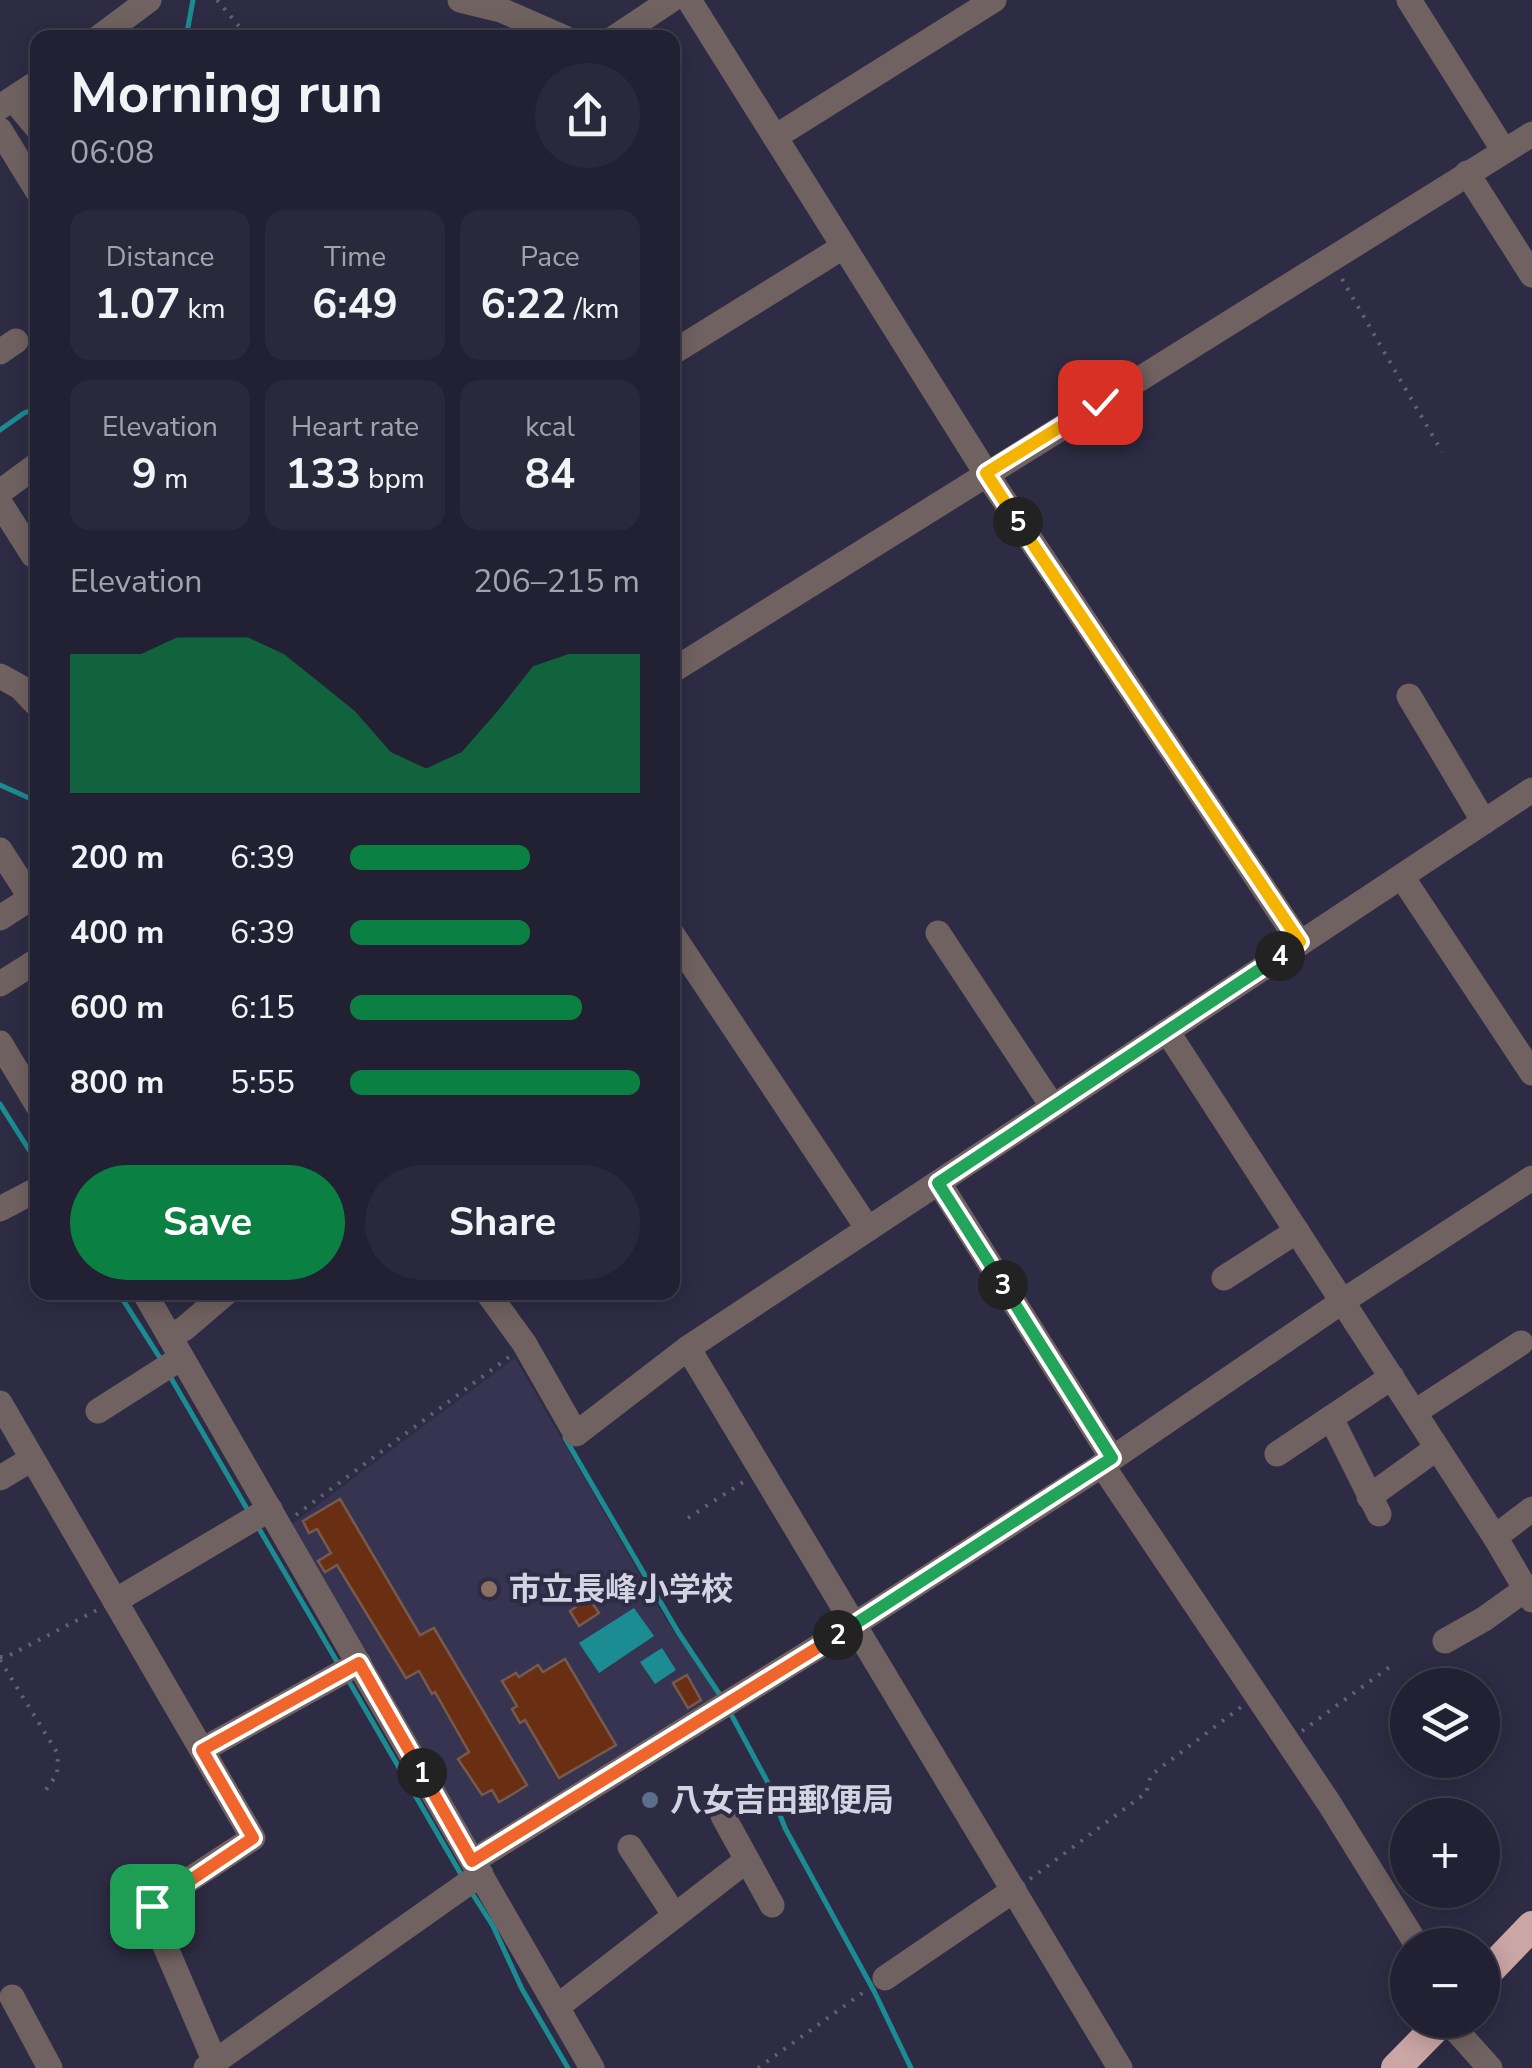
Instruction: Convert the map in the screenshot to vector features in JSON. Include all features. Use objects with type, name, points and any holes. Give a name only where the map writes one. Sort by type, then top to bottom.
[{"type":"highway","points":[[1500,1959],[1532,1926]]},
{"type":"highway","points":[[1396,2068],[1431,2038]]},
{"type":"street","points":[[460,0],[501,10],[547,30]]},
{"type":"street","points":[[626,30],[671,0]]},
{"type":"street","points":[[689,0],[986,473],[1300,942]]},
{"type":"street","points":[[775,137],[994,0]]},
{"type":"street","points":[[1409,0],[1504,151]]},
{"type":"street","points":[[106,30],[132,5]]},
{"type":"street","points":[[30,87],[7,103],[30,122]]},
{"type":"street","points":[[0,130],[30,179]]},
{"type":"street","points":[[680,667],[1532,134]]},
{"type":"street","points":[[1466,173],[1532,275]]},
{"type":"street","points":[[680,348],[843,246]]},
{"type":"street","points":[[0,492],[30,470]]},
{"type":"street","points":[[0,503],[30,550]]},
{"type":"street","points":[[0,676],[20,686],[30,697]]},
{"type":"street","points":[[1409,696],[1484,822]]},
{"type":"street","points":[[493,1300],[524,1342],[576,1434],[688,1348],[1532,790]]},
{"type":"street","points":[[0,850],[30,895]]},
{"type":"street","points":[[1402,877],[1532,1072]]},
{"type":"street","points":[[0,918],[30,899]]},
{"type":"street","points":[[938,933],[1053,1107]]},
{"type":"street","points":[[680,946],[868,1230]]},
{"type":"street","points":[[0,984],[30,965]]},
{"type":"street","points":[[1167,1031],[1529,1594],[1445,1641]]},
{"type":"street","points":[[0,1043],[10,1077],[30,1098]]},
{"type":"street","points":[[0,1404],[253,1838],[160,1899],[150,1912],[211,2065],[476,1868],[1107,1461],[1532,1178]]},
{"type":"street","points":[[938,1183],[1107,1461],[1406,1928]]},
{"type":"street","points":[[0,1209],[30,1193]]},
{"type":"street","points":[[1224,1278],[1297,1231]]},
{"type":"street","points":[[149,1300],[592,2068]]},
{"type":"street","points":[[98,1411],[175,1347],[185,1328],[218,1300]]},
{"type":"street","points":[[1414,1412],[1521,1343]]},
{"type":"street","points":[[688,1348],[1120,2068]]},
{"type":"street","points":[[1278,1454],[1392,1377]]},
{"type":"street","points":[[1331,1418],[1374,1505],[1437,1448]]},
{"type":"street","points":[[0,1478],[32,1459]]},
{"type":"street","points":[[1495,1537],[1532,1509]]},
{"type":"street","points":[[115,1601],[275,1518]]},
{"type":"street","points":[[202,1750],[359,1663]]},
{"type":"street","points":[[724,1816],[772,1906]]},
{"type":"street","points":[[630,1847],[675,1916]]},
{"type":"street","points":[[557,2007],[747,1860]]},
{"type":"street","points":[[885,1978],[1014,1890]]},
{"type":"street","points":[[12,1997],[50,2068]]},
{"type":"street","points":[[1462,2038],[1490,2068]]},
{"type":"path","points":[[217,0],[242,30]]},
{"type":"path","points":[[1330,258],[1442,452]]},
{"type":"path","points":[[275,1518],[511,1355]]},
{"type":"path","points":[[688,1518],[762,1469]]},
{"type":"path","points":[[43,1794],[54,1782],[58,1754],[0,1659],[115,1601]]},
{"type":"path","points":[[1286,1741],[1395,1663]]},
{"type":"path","points":[[1014,1890],[1146,1794],[1151,1775],[1255,1696]]},
{"type":"path","points":[[758,2068],[885,1978]]},
{"type":"shaded area","name":"市立長峰小学校","points":[[515,1358],[665,1618],[719,1697],[482,1842],[473,1842],[291,1525]]},
{"type":"shaded area","points":[[634,1608],[654,1636],[599,1673],[579,1643]]},
{"type":"shaded area","points":[[662,1648],[676,1670],[655,1684],[640,1662]]},
{"type":"building","points":[[340,1499],[420,1635],[434,1628],[527,1785],[499,1802],[492,1790],[482,1795],[458,1759],[469,1752],[435,1692],[432,1694],[419,1671],[406,1678],[337,1565],[325,1572],[318,1561],[331,1553],[317,1529],[309,1533],[303,1521]]},
{"type":"building","points":[[589,1598],[599,1613],[579,1626],[570,1611]]},
{"type":"building","points":[[565,1659],[616,1745],[559,1778],[525,1720],[520,1723],[512,1709],[517,1706],[502,1681],[516,1673],[519,1677],[538,1665],[543,1672]]},
{"type":"building","points":[[687,1675],[701,1700],[688,1708],[673,1683]]},
{"type":"waterway","points":[[187,30],[193,0]]},
{"type":"waterway","points":[[0,430],[30,411]]},
{"type":"waterway","points":[[0,785],[30,798]]},
{"type":"waterway","points":[[0,1104],[30,1151]]},
{"type":"waterway","points":[[123,1300],[160,1358]]},
{"type":"waterway","points":[[171,1378],[250,1514]]},
{"type":"waterway","points":[[565,1438],[678,1632],[720,1695]]},
{"type":"waterway","points":[[258,1527],[339,1665]]},
{"type":"waterway","points":[[347,1678],[462,1876]]},
{"type":"waterway","points":[[732,1716],[767,1781],[785,1828],[874,1991],[911,2068]]},
{"type":"waterway","points":[[470,1890],[568,2068]]},
{"type":"place","name":"市立長峰小学校","points":[[489,1589]]},
{"type":"place","name":"八女吉田郵便局","points":[[650,1800]]},
{"type":"route","points":[[152,1906],[253,1838],[202,1750],[359,1663],[472,1861],[731,1704],[1112,1458],[938,1183],[1300,942],[986,473],[1100,402]]}]
